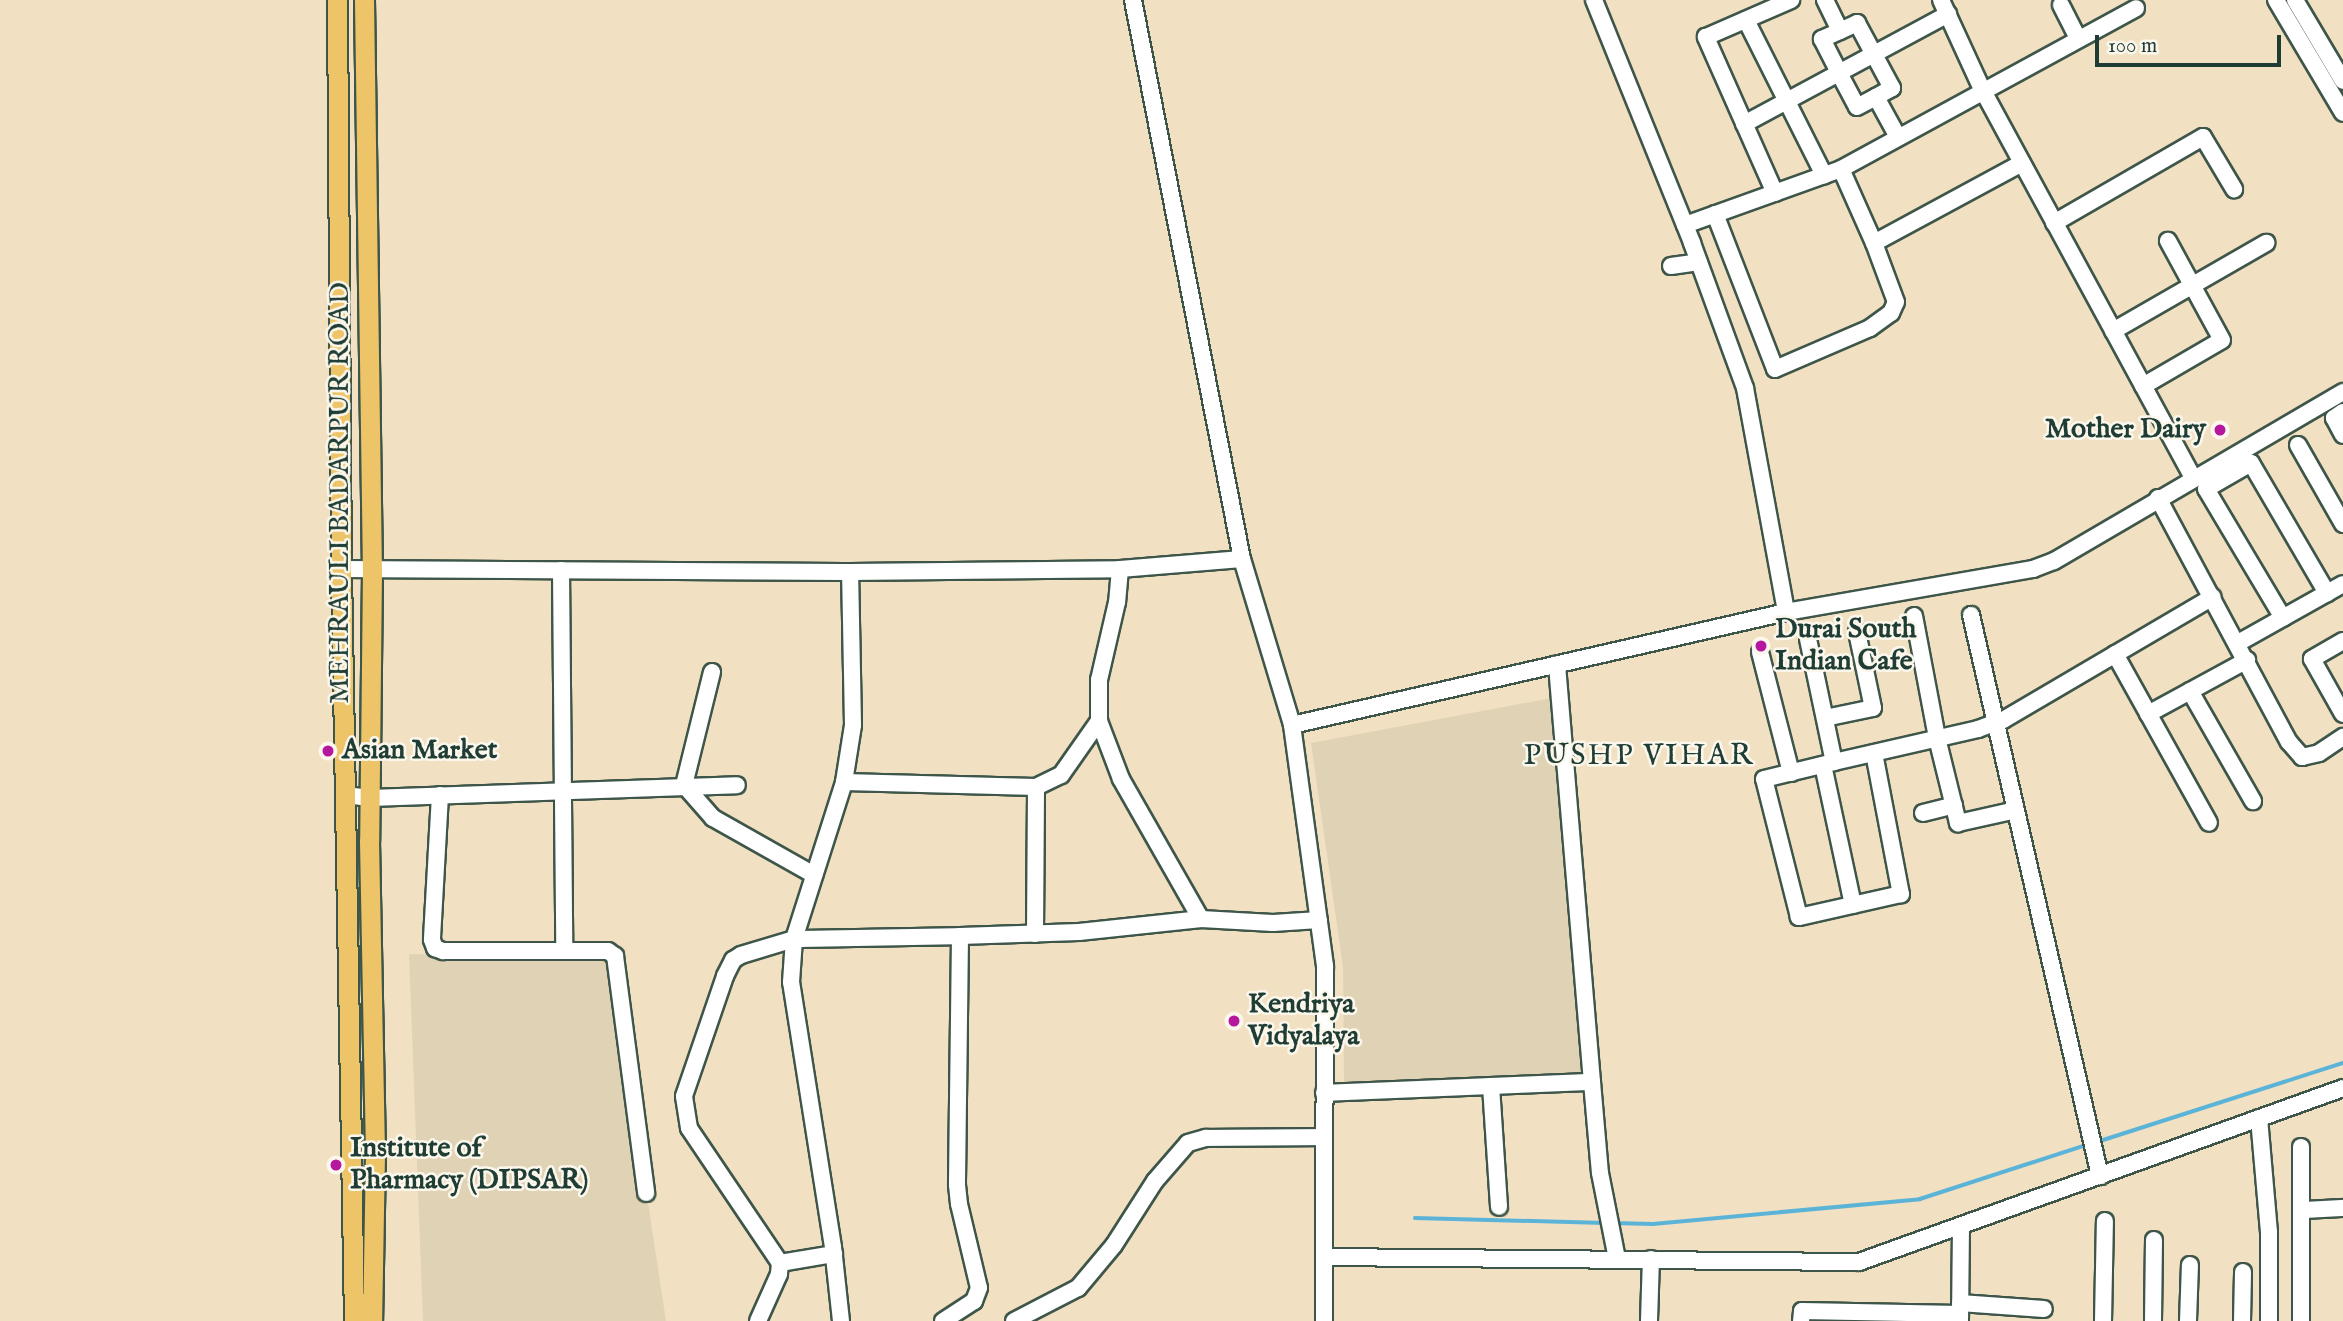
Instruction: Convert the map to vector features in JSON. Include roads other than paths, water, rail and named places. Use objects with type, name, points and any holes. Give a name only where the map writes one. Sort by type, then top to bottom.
[{"type":"main road","name":"MEHRAULI BADARPUR ROAD","points":[[337,0],[341,569],[354,1321]]},
{"type":"main road","name":"MEHRAULI BADARPUR ROAD","points":[[364,0],[372,570],[370,798],[375,1153],[372,1321]]},
{"type":"street","points":[[1133,0],[1242,559],[1292,725],[1325,966],[1324,1321]]},
{"type":"street","points":[[1594,0],[1685,225],[1745,388],[1786,612]]},
{"type":"street","points":[[1775,193],[1706,37],[1791,0]]},
{"type":"street","points":[[1825,0],[1840,31]]},
{"type":"street","points":[[2276,0],[2343,113]]},
{"type":"street","points":[[2295,0],[2343,80]]},
{"type":"street","points":[[2061,5],[2078,38]]},
{"type":"street","points":[[1744,124],[1874,54],[1944,7],[1982,89],[2193,478]]},
{"type":"street","points":[[1685,225],[1841,169],[1982,89],[2136,8]]},
{"type":"street","points":[[1746,20],[1824,175]]},
{"type":"street","points":[[1857,23],[1892,88],[1857,107],[1822,39],[1840,31],[1857,23]]},
{"type":"street","points":[[1876,97],[1898,137]]},
{"type":"street","points":[[2054,223],[2203,137],[2234,189]]},
{"type":"street","points":[[1874,243],[2022,163]]},
{"type":"street","points":[[1715,214],[1775,369],[1870,328],[1891,313],[1896,302],[1874,243],[1841,169]]},
{"type":"street","points":[[2143,386],[2222,340],[2168,241]]},
{"type":"street","points":[[2113,331],[2266,243]]},
{"type":"street","points":[[1671,266],[1699,262]]},
{"type":"street","points":[[1292,725],[1786,612],[2033,569],[2054,561],[2343,392]]},
{"type":"street","points":[[2343,412],[2334,418],[2343,435]]},
{"type":"street","points":[[2298,445],[2343,524]]},
{"type":"street","points":[[2283,618],[2206,489],[2251,463],[2327,593]]},
{"type":"street","points":[[2158,498],[2290,742],[2302,757],[2319,753],[2343,737]]},
{"type":"street","points":[[341,569],[850,572],[1120,569],[1242,559]]},
{"type":"street","points":[[1120,569],[1117,602],[1099,680],[1099,721],[1121,779],[1201,919]]},
{"type":"street","points":[[561,570],[564,951]]},
{"type":"street","points":[[841,1321],[834,1254],[791,982],[794,939],[845,782],[853,725],[850,572]]},
{"type":"street","points":[[2238,643],[2343,584]]},
{"type":"street","points":[[1874,753],[1901,894],[1799,917],[1765,779],[1996,723],[2213,597]]},
{"type":"street","points":[[1971,615],[2100,1176]]},
{"type":"street","points":[[1914,616],[1937,738],[1958,822],[2016,810]]},
{"type":"street","points":[[1825,718],[1872,708],[1857,632]]},
{"type":"street","points":[[1808,639],[1825,718],[1828,763],[1853,905]]},
{"type":"street","points":[[2343,641],[2312,660],[2343,714]]},
{"type":"street","points":[[1760,653],[1791,772]]},
{"type":"street","points":[[2115,654],[2209,823]]},
{"type":"street","points":[[2148,713],[2247,660]]},
{"type":"street","points":[[1556,664],[1600,1173],[1617,1259]]},
{"type":"street","points":[[684,785],[712,672]]},
{"type":"street","points":[[2190,691],[2253,801]]},
{"type":"street","points":[[845,782],[1036,787],[1061,775],[1099,721]]},
{"type":"street","points":[[684,785],[713,818],[814,875]]},
{"type":"street","points":[[345,795],[370,798],[737,785]]},
{"type":"street","points":[[1035,934],[1036,787]]},
{"type":"street","points":[[440,795],[432,940],[435,947],[443,951],[608,951],[615,956],[646,1193]]},
{"type":"street","points":[[1923,813],[1954,805]]},
{"type":"street","points":[[758,1321],[779,1274],[780,1263],[690,1128],[684,1096],[724,976],[733,960],[741,955],[794,939],[1079,932],[1201,919],[1273,923],[1318,919]]},
{"type":"street","points":[[950,1317],[974,1301],[979,1288],[958,1204],[960,936]]},
{"type":"street","points":[[1324,1093],[1592,1082]]},
{"type":"street","points":[[1491,1086],[1499,1207]]},
{"type":"street","points":[[1324,1257],[1859,1262],[2343,1087]]},
{"type":"street","points":[[2259,1118],[2269,1232],[2270,1321]]},
{"type":"street","points":[[1014,1321],[1078,1288],[1114,1245],[1155,1181],[1188,1143],[1206,1138],[1324,1137]]},
{"type":"street","points":[[2301,1147],[2301,1321]]},
{"type":"street","points":[[2303,1210],[2343,1208]]},
{"type":"street","points":[[2103,1321],[2105,1222]]},
{"type":"street","points":[[1960,1313],[1961,1226]]},
{"type":"street","points":[[2153,1321],[2154,1240]]},
{"type":"street","points":[[780,1263],[834,1254]]},
{"type":"street","points":[[1649,1321],[1651,1259]]},
{"type":"street","points":[[2188,1321],[2190,1265]]},
{"type":"street","points":[[2242,1321],[2243,1272]]},
{"type":"street","points":[[1801,1321],[1802,1311],[1960,1313],[2044,1309]]},
{"type":"street","points":[[950,1317],[976,1321]]},
{"type":"waterway","points":[[2097,1142],[2343,1063]]},
{"type":"waterway","points":[[1613,1223],[1653,1224],[1920,1199],[2089,1144]]},
{"type":"waterway","points":[[1415,1218],[1605,1223]]},
{"type":"place","name":"Mother Dairy","points":[[2220,430]]},
{"type":"place","name":"Durai South Indian Cafe","points":[[1761,646]]},
{"type":"place","name":"Asian Market","points":[[328,751]]},
{"type":"place","name":"Kendriya Vidyalaya","points":[[1234,1021]]},
{"type":"place","name":"Institute of Pharmacy (DIPSAR)","points":[[336,1165]]},
{"type":"district","name":"PUSHP VIHAR","points":[[1639,756]]}]
